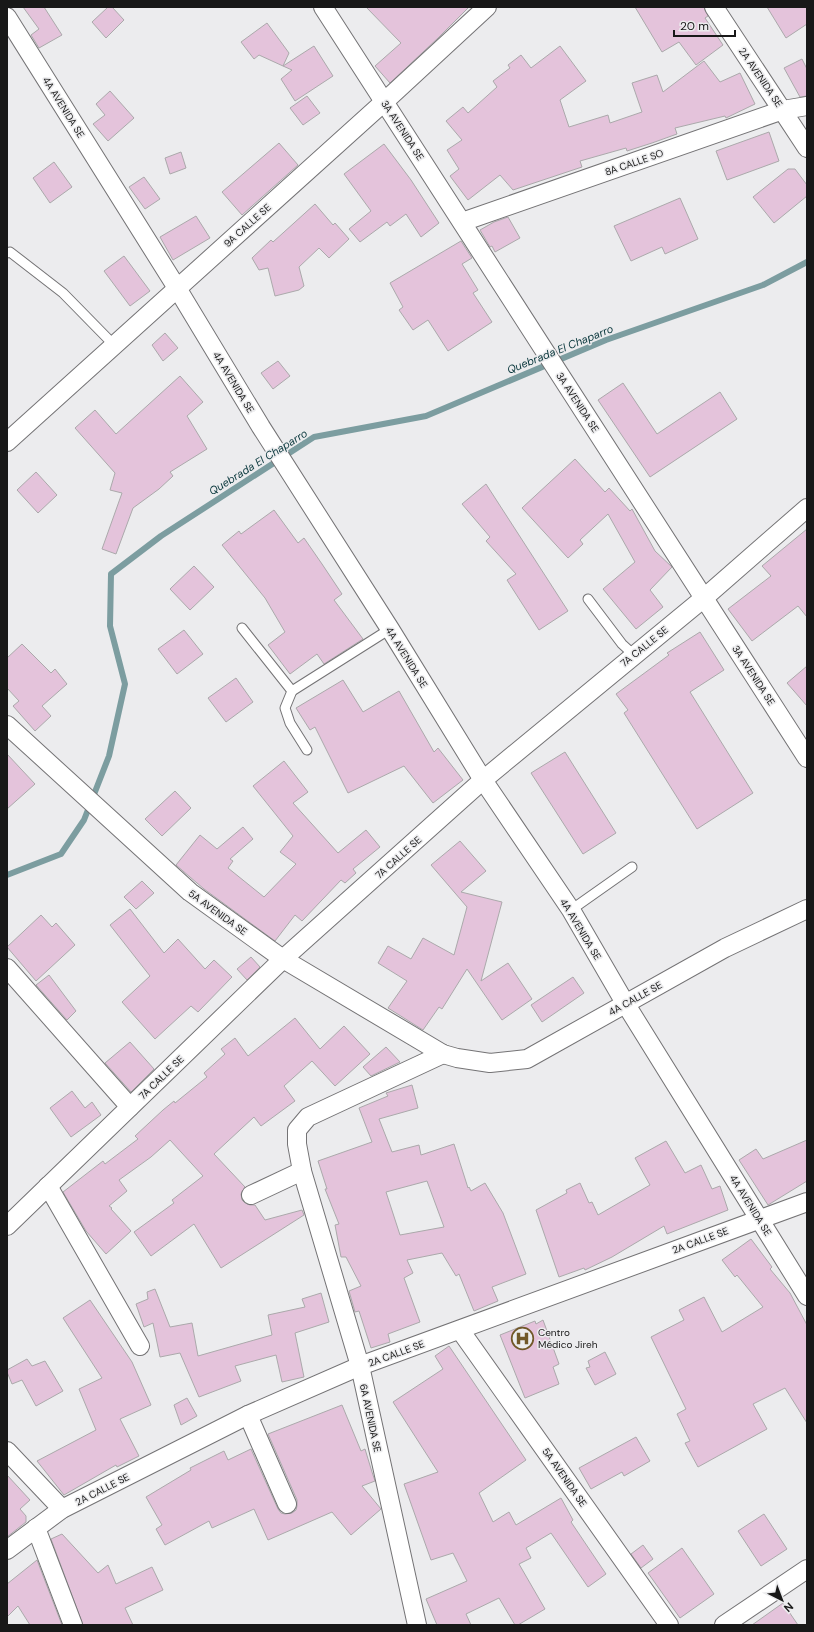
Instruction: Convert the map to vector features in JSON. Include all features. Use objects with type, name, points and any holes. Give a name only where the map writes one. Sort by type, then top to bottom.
[{"type":"street","name":"3A AVENIDA SE","points":[[323,7],[807,758]]},
{"type":"street","name":"9A CALLE SE","points":[[7,442],[384,102],[487,7]]},
{"type":"street","name":"2A AVENIDA SE","points":[[714,7],[807,148]]},
{"type":"street","name":"4A AVENIDA SE","points":[[7,17],[177,288],[261,427],[390,629],[483,780],[571,910],[625,1003],[807,1296]]},
{"type":"street","name":"8A CALLE SO","points":[[462,222],[783,110],[807,106]]},
{"type":"street","name":"7A CALLE SE","points":[[7,1226],[283,959],[483,780],[704,598],[807,508]]},
{"type":"street","name":"5A AVENIDA SE","points":[[7,725],[190,892],[283,959],[450,1056]]},
{"type":"street","name":"4A CALLE SE","points":[[450,1056],[490,1062],[527,1060],[625,1003],[725,948],[807,910]]},
{"type":"street","points":[[7,968],[130,1107]]},
{"type":"street","name":"6A AVENIDA SE","points":[[417,1625],[360,1366],[302,1171],[297,1144],[297,1130],[308,1118],[450,1056]]},
{"type":"street","points":[[251,1194],[302,1171]]},
{"type":"street","points":[[48,1186],[140,1346]]},
{"type":"street","name":"2A CALLE SE","points":[[7,1550],[62,1509],[248,1415],[360,1366],[759,1218],[807,1202]]},
{"type":"street","name":"5A AVENIDA SE","points":[[460,1330],[669,1625]]},
{"type":"street","points":[[248,1415],[287,1504]]},
{"type":"street","points":[[7,1451],[62,1509]]},
{"type":"street","points":[[36,1528],[73,1625]]},
{"type":"street","points":[[724,1625],[807,1569]]},
{"type":"lane","points":[[7,253],[10,252],[63,292],[114,345]]},
{"type":"lane","points":[[588,599],[622,644],[634,655]]},
{"type":"lane","points":[[242,628],[292,691]]},
{"type":"lane","points":[[307,750],[290,723],[285,708],[292,691],[390,629]]},
{"type":"lane","points":[[571,910],[632,867]]},
{"type":"building","points":[[23,7],[44,7],[62,35],[39,48],[31,35],[39,29]]},
{"type":"building","points":[[108,7],[112,7],[124,20],[106,38],[92,22]]},
{"type":"building","points":[[366,7],[469,7],[390,83],[375,66],[401,43]]},
{"type":"building","points":[[635,7],[704,7],[708,16],[705,18],[723,45],[696,65],[679,42],[662,52]]},
{"type":"building","points":[[767,7],[807,7],[807,24],[786,38]]},
{"type":"building","points":[[267,23],[289,53],[283,66],[259,55],[254,59],[241,42]]},
{"type":"building","points":[[314,46],[333,76],[295,101],[281,79],[292,70],[283,66]]},
{"type":"building","points":[[560,46],[586,81],[560,100],[569,127],[608,115],[610,123],[642,112],[632,83],[657,75],[663,92],[704,61],[720,82],[740,73],[755,104],[726,118],[725,116],[675,128],[677,134],[652,143],[627,151],[626,148],[580,161],[582,167],[513,190],[500,175],[468,200],[450,176],[459,169],[447,150],[462,140],[446,121],[463,107],[468,113],[497,87],[493,81],[510,68],[508,65],[521,55],[531,68]]},
{"type":"building","points":[[802,59],[807,69],[807,96],[800,97],[784,68]]},
{"type":"building","points":[[110,91],[134,118],[108,141],[93,124],[105,115],[96,104]]},
{"type":"building","points":[[307,96],[320,113],[303,125],[290,108]]},
{"type":"building","points":[[769,132],[779,161],[727,180],[716,151]]},
{"type":"building","points":[[279,143],[298,165],[242,215],[222,192]]},
{"type":"building","points":[[384,144],[411,180],[439,223],[421,237],[406,214],[390,226],[387,222],[360,242],[349,229],[371,211],[344,174]]},
{"type":"building","points":[[181,152],[186,168],[170,174],[165,158]]},
{"type":"building","points":[[54,162],[72,187],[50,203],[33,178]]},
{"type":"building","points":[[788,169],[795,169],[807,185],[807,196],[774,223],[753,197]]},
{"type":"building","points":[[144,177],[160,199],[145,209],[129,187]]},
{"type":"building","points":[[680,198],[698,239],[665,254],[662,247],[631,261],[614,226]]},
{"type":"building","points":[[315,204],[333,225],[335,223],[349,239],[329,258],[319,248],[299,267],[304,286],[299,290],[275,296],[268,268],[259,270],[252,258],[271,240],[273,242]]},
{"type":"building","points":[[196,216],[210,238],[173,260],[160,237]]},
{"type":"building","points":[[508,217],[520,238],[495,252],[492,246],[490,247],[480,230],[494,222]]},
{"type":"building","points":[[461,241],[472,258],[462,264],[478,290],[473,293],[492,322],[448,351],[428,320],[413,330],[399,310],[403,307],[390,283]]},
{"type":"building","points":[[124,256],[150,291],[130,306],[104,271]]},
{"type":"building","points":[[165,333],[178,348],[163,361],[152,345]]},
{"type":"building","points":[[278,361],[290,376],[273,389],[261,373]]},
{"type":"building","points":[[180,376],[203,402],[187,416],[207,449],[170,472],[173,476],[159,489],[133,508],[116,554],[102,549],[122,493],[110,490],[115,473],[75,428],[95,410],[116,434]]},
{"type":"building","points":[[623,383],[657,434],[720,392],[737,419],[650,477],[598,400]]},
{"type":"building","points":[[575,459],[605,492],[609,488],[630,511],[632,509],[655,551],[672,567],[650,590],[663,607],[636,629],[603,589],[635,562],[608,514],[580,540],[583,544],[568,558],[522,508]]},
{"type":"building","points":[[36,472],[57,495],[38,513],[17,490]]},
{"type":"building","points":[[486,484],[568,611],[539,630],[507,580],[516,574],[486,541],[490,537],[462,504]]},
{"type":"building","points":[[274,510],[298,543],[304,538],[322,564],[342,594],[334,600],[363,639],[324,664],[317,654],[290,674],[268,645],[285,632],[265,598],[222,545],[239,531],[241,534]]},
{"type":"building","points":[[807,529],[807,617],[798,606],[752,641],[728,609],[771,576],[762,566]]},
{"type":"building","points":[[194,566],[214,587],[190,610],[170,589]]},
{"type":"building","points":[[184,630],[203,654],[177,674],[158,649]]},
{"type":"building","points":[[700,632],[724,670],[690,692],[753,793],[697,829],[624,713],[628,710],[616,694],[669,655],[667,653]]},
{"type":"building","points":[[22,644],[51,673],[55,669],[67,684],[42,706],[51,716],[35,731],[13,706],[19,701],[7,688],[7,658]]},
{"type":"building","points":[[807,666],[807,706],[787,683]]},
{"type":"building","points":[[236,678],[253,702],[226,722],[208,698]]},
{"type":"building","points":[[343,680],[363,712],[399,691],[434,752],[438,748],[463,780],[433,803],[404,766],[348,793],[315,727],[310,730],[296,708]]},
{"type":"building","points":[[565,752],[616,833],[583,854],[531,773]]},
{"type":"building","points":[[7,754],[35,784],[7,809]]},
{"type":"building","points":[[284,761],[308,792],[293,803],[338,853],[366,830],[380,847],[353,869],[356,873],[345,883],[341,880],[302,921],[295,915],[275,941],[204,889],[176,865],[200,835],[217,849],[243,827],[253,839],[230,859],[233,861],[228,868],[264,897],[296,864],[280,852],[293,836],[253,786]]},
{"type":"building","points":[[175,791],[191,808],[162,836],[145,819]]},
{"type":"building","points":[[460,841],[486,871],[461,892],[502,902],[481,981],[508,963],[532,999],[502,1020],[467,969],[442,1009],[439,1007],[423,1030],[388,1008],[407,981],[378,963],[388,946],[411,959],[423,938],[454,955],[467,907],[431,865]]},
{"type":"building","points":[[142,881],[154,893],[136,909],[124,897]]},
{"type":"building","points":[[130,909],[164,953],[178,939],[205,969],[214,960],[232,977],[198,1012],[191,1006],[155,1039],[122,1002],[150,976],[110,925]]},
{"type":"building","points":[[41,915],[52,927],[56,923],[75,945],[36,981],[7,947]]},
{"type":"building","points":[[251,957],[260,967],[247,980],[237,969]]},
{"type":"building","points":[[49,975],[76,1011],[67,1020],[36,985]]},
{"type":"building","points":[[573,977],[584,993],[542,1022],[531,1005]]},
{"type":"building","points":[[295,1018],[320,1049],[344,1026],[370,1054],[335,1086],[312,1061],[284,1086],[295,1101],[261,1126],[254,1117],[214,1154],[245,1187],[241,1194],[242,1200],[250,1205],[255,1205],[265,1220],[302,1210],[304,1215],[221,1268],[194,1224],[151,1256],[134,1232],[174,1203],[172,1200],[203,1176],[170,1140],[151,1157],[119,1180],[127,1191],[109,1206],[131,1231],[106,1254],[86,1231],[63,1192],[103,1161],[105,1164],[138,1139],[135,1136],[163,1110],[174,1101],[175,1103],[207,1077],[204,1073],[225,1054],[221,1049],[235,1038],[248,1056]]},
{"type":"building","points":[[130,1042],[154,1069],[131,1092],[105,1063]]},
{"type":"building","points":[[386,1047],[400,1062],[371,1076],[363,1067]]},
{"type":"building","points":[[412,1085],[418,1108],[379,1119],[392,1152],[419,1145],[421,1155],[454,1144],[468,1188],[469,1187],[471,1191],[485,1183],[503,1213],[526,1274],[492,1287],[498,1301],[474,1311],[459,1274],[456,1276],[442,1253],[407,1260],[413,1273],[404,1278],[420,1322],[388,1334],[390,1342],[371,1348],[359,1311],[355,1312],[349,1291],[361,1286],[346,1257],[341,1257],[335,1225],[339,1224],[325,1189],[327,1189],[318,1161],[372,1142],[359,1108],[388,1096],[386,1093]],"holes":[[[427,1181],[444,1227],[400,1235],[386,1192]]]},
{"type":"building","points":[[72,1091],[85,1108],[92,1102],[101,1115],[71,1137],[50,1108]]},
{"type":"building","points":[[807,1140],[807,1181],[768,1205],[739,1160],[756,1149],[763,1159]]},
{"type":"building","points":[[666,1141],[685,1173],[701,1165],[712,1189],[720,1186],[728,1210],[667,1234],[664,1226],[612,1257],[585,1270],[584,1268],[559,1277],[536,1210],[567,1193],[566,1190],[580,1183],[589,1203],[592,1202],[598,1215],[650,1185],[635,1158]]},
{"type":"building","points":[[751,1239],[772,1267],[770,1269],[790,1293],[807,1325],[807,1423],[785,1388],[753,1404],[767,1429],[698,1467],[685,1443],[690,1441],[677,1414],[686,1409],[651,1337],[684,1320],[679,1310],[704,1297],[722,1332],[763,1307],[737,1275],[735,1277],[722,1260]]},
{"type":"building","points":[[155,1289],[170,1327],[192,1323],[198,1356],[272,1335],[268,1315],[305,1307],[302,1299],[321,1293],[329,1322],[295,1333],[304,1377],[282,1382],[276,1355],[235,1366],[241,1381],[199,1397],[180,1353],[160,1357],[153,1323],[144,1327],[136,1304],[148,1299],[147,1292]]},
{"type":"building","points":[[90,1300],[132,1362],[151,1405],[120,1419],[139,1456],[117,1467],[116,1465],[64,1495],[37,1461],[96,1430],[79,1389],[102,1378],[63,1318]]},
{"type":"building","points":[[543,1320],[559,1364],[553,1367],[559,1384],[525,1398],[500,1335],[535,1321],[536,1324]]},
{"type":"building","points":[[449,1346],[526,1460],[479,1493],[493,1522],[509,1512],[516,1525],[561,1498],[573,1520],[571,1522],[606,1574],[588,1587],[551,1533],[526,1548],[531,1558],[519,1564],[545,1609],[518,1625],[515,1625],[499,1598],[466,1614],[471,1625],[437,1625],[426,1599],[467,1581],[453,1553],[431,1560],[404,1484],[438,1472],[393,1402],[443,1369],[435,1356]]},
{"type":"building","points":[[605,1352],[616,1374],[595,1385],[586,1368],[590,1367],[588,1361]]},
{"type":"building","points":[[27,1359],[32,1366],[45,1361],[63,1391],[36,1406],[22,1380],[12,1384],[7,1372],[7,1370]]},
{"type":"building","points":[[187,1398],[197,1416],[181,1425],[174,1405]]},
{"type":"building","points":[[342,1405],[361,1451],[365,1449],[375,1481],[362,1486],[381,1509],[351,1535],[332,1512],[268,1540],[254,1509],[212,1528],[209,1521],[165,1545],[156,1529],[162,1525],[146,1497],[191,1470],[190,1468],[224,1451],[228,1460],[251,1449],[278,1509],[281,1513],[285,1514],[292,1513],[296,1510],[297,1500],[268,1434]]},
{"type":"building","points":[[636,1437],[650,1461],[624,1476],[622,1472],[591,1489],[579,1468]]},
{"type":"building","points":[[7,1475],[30,1500],[20,1509],[26,1516],[26,1522],[7,1537]]},
{"type":"building","points":[[764,1514],[787,1549],[761,1566],[738,1531]]},
{"type":"building","points":[[62,1534],[98,1573],[108,1565],[116,1584],[152,1567],[163,1590],[125,1608],[133,1625],[83,1625],[51,1539]]},
{"type":"building","points":[[643,1545],[653,1559],[641,1568],[631,1554]]},
{"type":"building","points":[[682,1548],[714,1594],[680,1618],[648,1573]]},
{"type":"building","points":[[37,1560],[62,1625],[30,1625],[18,1606],[7,1617],[7,1584]]},
{"type":"building","points":[[783,1603],[798,1625],[752,1625]]},
{"type":"waterway","name":"Quebrada El Chaparro","points":[[7,875],[61,854],[84,820],[109,756],[125,684],[110,626],[111,574],[161,536],[314,437],[426,416],[606,340],[763,285],[807,262]]},
{"type":"place","name":"Centro Médico Jireh","points":[[522,1338]]}]
